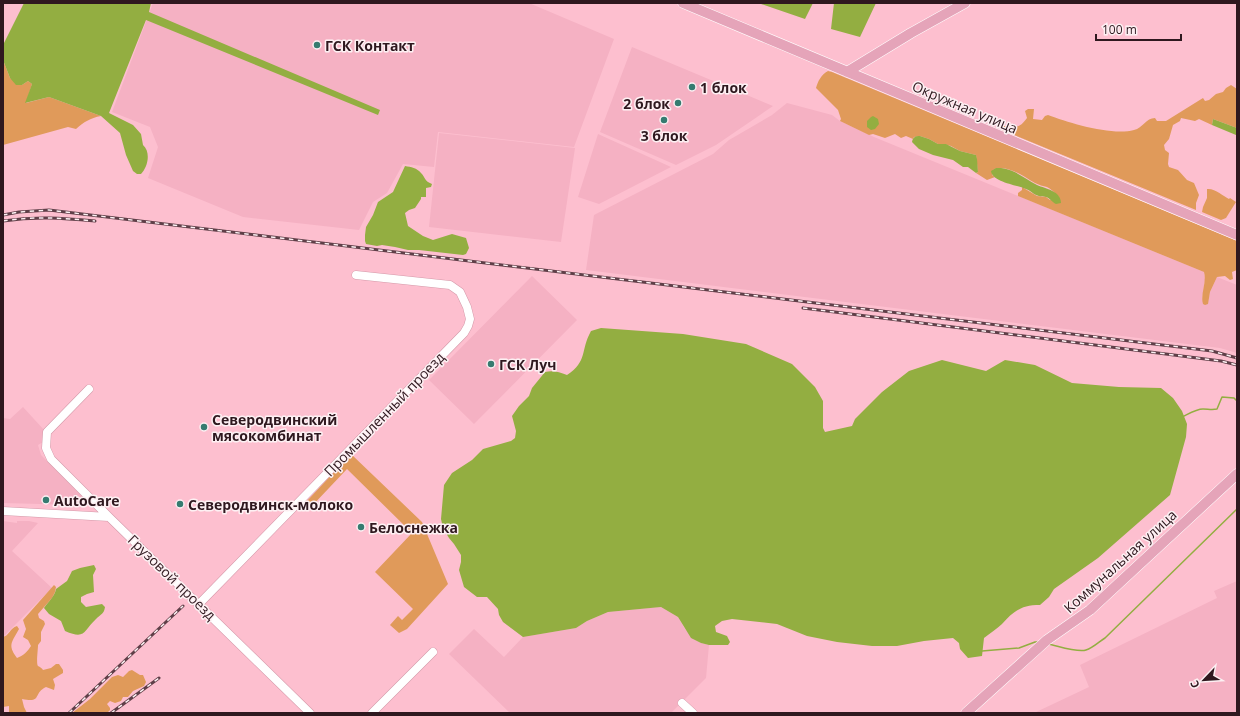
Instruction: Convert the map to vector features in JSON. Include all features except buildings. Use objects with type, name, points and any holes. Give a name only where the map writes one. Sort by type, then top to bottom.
[{"type":"main road","name":"Окружная улица","points":[[683,3],[1237,236]]},
{"type":"main road","points":[[847,72],[911,33],[965,3]]},
{"type":"main road","name":"Коммунальная улица","points":[[966,713],[1047,640],[1090,610],[1237,474]]},
{"type":"street","name":"Промышленный проезд","points":[[199,604],[464,333],[468,326],[470,319],[467,307],[460,292],[450,285],[356,275]]},
{"type":"street","name":"Грузовой проезд","points":[[89,389],[47,432],[46,448],[51,459],[310,713]]},
{"type":"street","points":[[3,511],[109,517]]},
{"type":"street","points":[[372,713],[432,652]]},
{"type":"street","points":[[682,703],[693,713]]},
{"type":"shaded area","points":[[24,3],[151,3],[149,12],[380,110],[378,115],[146,20],[109,113],[133,125],[141,134],[143,145],[148,155],[148,160],[141,174],[137,174],[133,171],[126,155],[120,133],[101,116],[49,97],[25,103],[32,84],[28,81],[22,85],[16,85],[10,78],[3,60],[3,45]]},
{"type":"shaded area","name":"ГСК Контакт","points":[[153,3],[529,3],[614,39],[574,147],[438,132],[434,167],[403,164],[387,193],[373,202],[359,230],[243,217],[148,178],[158,147],[150,127],[112,112]]},
{"type":"shaded area","points":[[758,3],[813,3],[805,19]]},
{"type":"shaded area","points":[[834,3],[876,3],[860,37],[831,29]]},
{"type":"shaded area","points":[[632,47],[773,106],[716,145],[676,165],[600,132]]},
{"type":"shaded area","points":[[3,60],[10,78],[22,85],[28,81],[32,84],[26,103],[49,97],[101,116],[87,121],[76,129],[68,127],[3,145]]},
{"type":"shaded area","points":[[828,71],[1237,241],[1237,270],[1232,272],[1233,279],[1230,280],[1225,276],[1217,277],[1210,292],[1208,304],[1205,305],[1203,304],[1202,300],[1205,280],[1204,272],[1018,196],[1018,193],[1022,190],[1022,187],[1037,196],[1046,197],[1050,200],[1059,197],[1047,187],[1036,184],[1016,172],[1000,168],[994,169],[992,175],[995,177],[987,180],[976,173],[978,172],[976,155],[960,151],[951,146],[938,144],[920,136],[914,137],[913,139],[906,136],[901,138],[895,134],[885,138],[873,134],[869,135],[840,121],[841,119],[838,110],[816,88],[820,78]]},
{"type":"shaded area","points":[[1231,85],[1237,89],[1237,128],[1213,119],[1212,125],[1199,119],[1195,121],[1181,118],[1180,121],[1173,125],[1169,139],[1164,145],[1165,150],[1169,153],[1169,167],[1178,170],[1187,180],[1194,183],[1199,195],[1196,203],[1196,210],[1002,130],[1001,128],[1004,126],[1019,126],[1027,118],[1025,111],[1028,109],[1034,109],[1033,119],[1042,120],[1048,115],[1067,122],[1091,128],[1114,131],[1134,130],[1152,118],[1155,118],[1157,121],[1166,121],[1203,98],[1205,101],[1209,100],[1216,94],[1223,92]]},
{"type":"shaded area","points":[[787,103],[832,115],[840,121],[874,137],[1204,272],[1205,279],[1202,299],[1208,302],[1210,292],[1217,277],[1237,285],[1237,353],[1220,348],[586,270],[594,215],[713,154],[729,140],[772,115]]},
{"type":"shaded area","points":[[873,116],[878,119],[879,124],[875,129],[871,130],[867,127],[867,121]]},
{"type":"shaded area","points":[[1213,119],[1237,128],[1237,139],[1236,135],[1212,125]]},
{"type":"shaded area","points":[[439,133],[575,148],[561,242],[429,227]]},
{"type":"shaded area","points":[[598,134],[671,167],[599,204],[578,197]]},
{"type":"shaded area","points":[[920,136],[938,144],[946,144],[960,151],[976,155],[978,172],[976,173],[968,167],[963,167],[953,160],[933,155],[919,149],[912,142],[914,137]]},
{"type":"shaded area","points":[[405,166],[418,170],[426,181],[432,184],[431,187],[426,188],[426,197],[421,197],[415,208],[405,213],[408,226],[423,236],[433,240],[452,234],[466,238],[469,248],[466,254],[463,255],[408,250],[382,245],[377,246],[366,244],[366,227],[378,202],[393,192]]},
{"type":"shaded area","points":[[996,168],[1013,171],[1037,185],[1056,193],[1059,196],[1061,203],[1056,204],[1045,197],[1037,196],[1027,190],[996,178],[992,175],[991,171]]},
{"type":"shaded area","points":[[1207,189],[1216,191],[1236,202],[1226,218],[1221,220],[1202,212],[1207,198]]},
{"type":"shaded area","points":[[532,276],[577,320],[474,424],[429,380]]},
{"type":"shaded area","points":[[601,328],[683,334],[746,344],[792,364],[815,387],[823,401],[823,428],[825,432],[852,426],[855,419],[882,392],[909,371],[942,360],[986,371],[1005,360],[1035,365],[1072,383],[1119,387],[1161,388],[1173,398],[1182,411],[1187,424],[1186,437],[1170,495],[1098,558],[1054,589],[1049,597],[1040,605],[1028,606],[1018,610],[984,638],[982,656],[968,658],[960,649],[959,643],[953,638],[897,646],[872,646],[837,642],[807,636],[777,624],[732,619],[722,621],[715,626],[716,632],[727,636],[730,642],[728,645],[709,645],[691,638],[678,617],[661,607],[608,612],[587,621],[576,628],[523,637],[503,622],[499,615],[498,609],[487,597],[477,597],[464,587],[459,570],[461,555],[443,528],[441,519],[444,485],[452,473],[472,460],[483,449],[511,441],[515,438],[516,431],[512,416],[529,396],[532,388],[545,372],[551,371],[567,375],[574,370],[581,360],[591,331]]},
{"type":"shaded area","points":[[23,407],[45,431],[43,442],[38,445],[41,455],[84,498],[77,505],[3,503],[3,418],[10,419]]},
{"type":"shaded area","points":[[351,454],[422,522],[448,584],[407,629],[399,633],[390,625],[398,616],[402,620],[413,609],[375,572],[412,533],[347,469],[311,507],[306,502]]},
{"type":"shaded area","points":[[3,521],[17,523],[17,521],[29,521],[38,523],[12,551],[52,588],[4,636]]},
{"type":"shaded area","points":[[94,565],[96,569],[93,575],[94,592],[81,597],[81,602],[86,607],[102,604],[105,607],[104,611],[84,633],[77,635],[72,634],[65,631],[61,621],[49,614],[44,608],[53,597],[56,589],[67,581],[72,571]]},
{"type":"shaded area","points":[[1237,581],[1237,713],[1034,713],[1089,687],[1080,665],[1217,598],[1214,591]]},
{"type":"shaded area","points":[[54,585],[56,587],[52,598],[38,614],[39,618],[44,621],[45,624],[41,632],[41,641],[38,645],[37,663],[43,670],[59,664],[63,670],[63,673],[53,679],[55,685],[54,690],[46,687],[39,692],[37,697],[33,700],[22,699],[27,713],[9,713],[9,706],[3,707],[3,637],[17,626],[19,629],[13,640],[11,647],[12,650],[17,658],[27,651],[31,646],[28,640],[23,637],[26,629],[23,620]]},
{"type":"shaded area","points":[[661,607],[678,617],[685,629],[701,643],[709,645],[706,678],[671,713],[510,713],[449,654],[474,629],[504,657],[523,637],[576,628],[587,621],[608,612]]},
{"type":"shaded area","points":[[132,670],[140,675],[143,675],[146,682],[144,686],[133,691],[128,697],[123,697],[121,701],[115,703],[110,701],[107,704],[110,710],[107,713],[72,713],[90,699],[112,677],[118,675],[123,677]]},
{"type":"waterway","points":[[1184,416],[1198,410],[1217,409],[1222,397],[1234,398],[1237,401]]},
{"type":"waterway","points":[[1048,644],[1082,651],[1089,649],[1105,638],[1237,509]]},
{"type":"waterway","points":[[982,651],[1019,648],[1039,642]]},
{"type":"railway","points":[[3,215],[19,212],[49,210],[1212,351],[1237,358]]},
{"type":"railway","points":[[3,221],[27,218],[95,221]]},
{"type":"railway","points":[[803,308],[1221,361],[1237,365]]},
{"type":"railway","points":[[69,713],[183,606]]},
{"type":"railway","points":[[111,713],[159,678]]},
{"type":"place","name":"ГСК Контакт","points":[[317,45]]},
{"type":"place","name":"1 блок","points":[[692,87]]},
{"type":"place","name":"2 блок","points":[[678,103]]},
{"type":"place","name":"3 блок","points":[[664,120]]},
{"type":"place","name":"ГСК Луч","points":[[491,364]]},
{"type":"place","name":"Северодвинский мясокомбинат","points":[[204,427]]},
{"type":"place","name":"AutoCare","points":[[46,500]]},
{"type":"place","name":"Северодвинск-молоко","points":[[180,504]]},
{"type":"place","name":"Белоснежка","points":[[361,527]]}]
